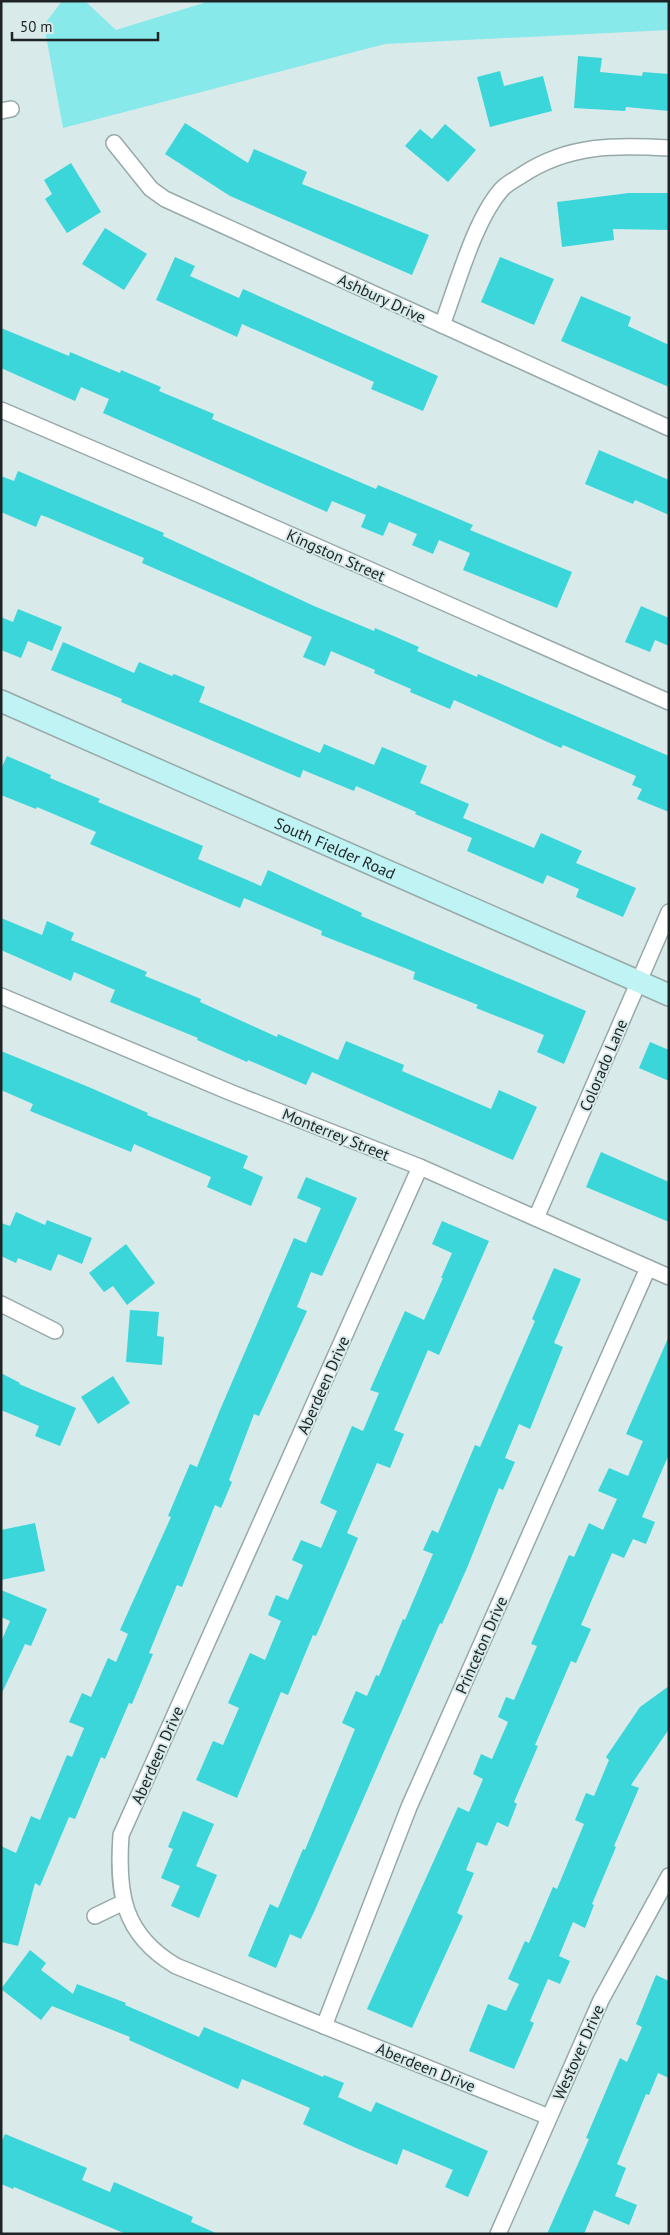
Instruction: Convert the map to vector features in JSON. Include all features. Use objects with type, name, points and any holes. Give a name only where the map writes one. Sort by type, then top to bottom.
[{"type":"street","name":"Ashbury Drive","points":[[114,143],[151,189],[165,199],[669,428]]},
{"type":"street","points":[[442,325],[484,216],[502,188],[533,168],[578,150],[615,145],[669,148]]},
{"type":"street","name":"Kingston Street","points":[[1,410],[198,494],[669,702]]},
{"type":"street","name":"South Fielder Road","points":[[1,701],[669,995]]},
{"type":"street","name":"Colorado Lane","points":[[536,1218],[669,912]]},
{"type":"street","name":"Monterrey Street","points":[[1,996],[420,1168],[669,1277]]},
{"type":"street","name":"Aberdeen Drive","points":[[420,1168],[121,1835],[119,1871],[129,1919],[147,1943],[163,1958],[176,1966],[550,2117]]},
{"type":"street","name":"Princeton Drive","points":[[324,2026],[409,1807],[648,1268]]},
{"type":"street","points":[[1,1304],[55,1331]]},
{"type":"street","name":"Westover Drive","points":[[498,2234],[601,2000],[669,1876]]},
{"type":"street","points":[[95,1916],[124,1902]]},
{"type":"shaded area","points":[[62,1],[85,1],[116,30],[210,1],[669,1],[669,30],[385,44],[63,128],[44,25]]},
{"type":"building","points":[[578,56],[602,58],[600,72],[642,76],[643,72],[669,74],[669,111],[626,107],[625,111],[574,108]]},
{"type":"building","points":[[500,71],[504,86],[543,76],[552,111],[490,127],[477,77]]},
{"type":"building","points":[[185,123],[248,163],[254,149],[307,172],[302,184],[429,235],[412,275],[230,196],[165,154]]},
{"type":"building","points":[[445,124],[476,150],[448,182],[405,146],[420,129],[432,139]]},
{"type":"building","points":[[71,163],[101,212],[67,233],[45,199],[52,194],[44,180]]},
{"type":"building","points":[[629,193],[669,193],[669,230],[613,229],[614,240],[562,247],[557,202]]},
{"type":"building","points":[[105,228],[147,254],[124,290],[82,264]]},
{"type":"building","points":[[175,257],[195,266],[190,276],[239,298],[243,289],[438,376],[423,411],[371,389],[374,382],[242,324],[237,337],[156,300]]},
{"type":"building","points":[[500,257],[554,279],[534,325],[481,302]]},
{"type":"building","points":[[581,296],[631,317],[628,326],[669,345],[669,387],[561,341]]},
{"type":"building","points":[[1,328],[69,356],[70,352],[120,373],[121,370],[161,387],[159,391],[214,414],[212,419],[376,489],[378,485],[473,525],[470,530],[572,572],[557,608],[463,570],[470,553],[439,540],[433,554],[412,545],[417,534],[389,522],[383,536],[361,527],[366,515],[332,501],[327,512],[103,413],[109,399],[81,387],[75,401],[1,368]]},
{"type":"building","points":[[599,450],[669,480],[669,515],[635,500],[633,504],[585,484]]},
{"type":"building","points":[[18,471],[164,533],[163,536],[314,606],[374,631],[375,628],[419,647],[417,651],[477,677],[478,674],[669,756],[669,812],[637,799],[642,789],[632,785],[636,776],[563,745],[561,748],[454,700],[450,709],[410,692],[411,689],[374,673],[375,670],[331,651],[325,666],[303,657],[312,637],[142,563],[144,558],[49,518],[41,515],[36,527],[1,512],[1,476],[14,481]]},
{"type":"building","points":[[641,606],[669,618],[669,646],[655,640],[650,652],[625,642]]},
{"type":"building","points":[[18,609],[62,627],[52,651],[28,641],[21,658],[1,650],[1,617],[13,622]]},
{"type":"building","points":[[63,642],[134,673],[139,662],[205,687],[199,702],[320,753],[324,744],[374,765],[382,747],[427,766],[420,783],[469,804],[463,818],[534,848],[541,833],[582,851],[576,863],[636,888],[623,917],[576,897],[579,889],[547,875],[543,884],[467,851],[472,838],[356,786],[354,791],[303,770],[300,778],[121,702],[122,699],[51,670]]},
{"type":"building","points":[[7,756],[51,775],[50,778],[100,799],[98,802],[203,846],[198,859],[261,886],[268,870],[362,913],[361,916],[586,1011],[564,1064],[537,1052],[544,1035],[476,1008],[478,1005],[413,979],[415,972],[321,935],[322,931],[244,898],[240,908],[90,844],[96,832],[37,807],[36,809],[1,795],[1,769]]},
{"type":"building","points":[[1,918],[42,935],[47,921],[74,933],[71,940],[147,972],[145,976],[201,999],[200,1002],[277,1037],[278,1034],[338,1060],[346,1041],[404,1065],[402,1071],[491,1109],[499,1090],[537,1107],[513,1160],[312,1072],[306,1085],[248,1060],[247,1062],[197,1040],[198,1038],[110,1002],[115,990],[74,972],[71,981],[1,950]]},
{"type":"building","points":[[650,1042],[669,1050],[669,1081],[639,1068]]},
{"type":"building","points":[[1,1051],[91,1088],[148,1113],[147,1115],[248,1156],[243,1168],[263,1177],[251,1206],[207,1187],[211,1177],[134,1144],[131,1152],[30,1111],[33,1104],[1,1090]]},
{"type":"building","points":[[601,1152],[669,1182],[669,1222],[586,1187]]},
{"type":"building","points":[[306,1177],[357,1198],[322,1276],[311,1272],[297,1307],[307,1311],[259,1416],[254,1414],[229,1480],[232,1482],[221,1508],[215,1505],[182,1587],[177,1585],[149,1653],[153,1654],[132,1704],[129,1703],[105,1759],[101,1757],[75,1819],[69,1817],[40,1886],[35,1883],[18,1946],[1,1942],[1,1846],[16,1853],[31,1816],[40,1820],[67,1755],[72,1757],[84,1728],[69,1722],[82,1693],[91,1697],[108,1658],[116,1662],[128,1634],[120,1630],[171,1517],[168,1516],[190,1464],[197,1467],[294,1238],[306,1243],[321,1208],[297,1198]]},
{"type":"building","points":[[16,1212],[45,1225],[47,1220],[92,1238],[82,1264],[58,1254],[51,1271],[18,1258],[16,1263],[1,1256],[1,1223],[10,1226]]},
{"type":"building","points":[[442,1221],[489,1241],[439,1355],[428,1350],[394,1430],[404,1434],[390,1468],[377,1463],[347,1533],[358,1538],[316,1636],[313,1635],[288,1695],[281,1692],[237,1798],[196,1780],[213,1741],[223,1745],[239,1708],[228,1703],[250,1653],[265,1660],[281,1621],[268,1615],[276,1595],[288,1600],[303,1565],[292,1560],[301,1540],[321,1548],[337,1511],[320,1503],[352,1426],[363,1431],[379,1393],[370,1390],[405,1311],[424,1320],[443,1278],[441,1278],[452,1253],[432,1244]]},
{"type":"building","points":[[126,1244],[155,1283],[127,1305],[113,1286],[104,1292],[89,1273]]},
{"type":"building","points":[[554,1268],[581,1279],[554,1343],[563,1347],[530,1429],[519,1424],[505,1458],[515,1462],[503,1490],[499,1488],[467,1568],[442,1624],[440,1623],[314,1912],[301,1939],[290,1934],[276,1968],[248,1956],[270,1904],[278,1908],[303,1849],[305,1850],[355,1729],[342,1723],[356,1691],[367,1696],[376,1675],[379,1676],[433,1554],[423,1550],[432,1530],[438,1533],[475,1445],[480,1447],[535,1321],[532,1319]]},
{"type":"building","points":[[130,1310],[159,1312],[157,1336],[164,1337],[162,1365],[126,1362]]},
{"type":"building","points":[[669,1336],[669,1454],[642,1517],[655,1522],[646,1544],[633,1539],[624,1558],[612,1553],[581,1625],[591,1629],[576,1663],[571,1661],[535,1745],[538,1746],[514,1802],[517,1804],[508,1827],[497,1822],[487,1846],[477,1842],[466,1870],[474,1873],[457,1913],[463,1916],[412,2028],[367,2009],[458,1807],[469,1812],[483,1779],[473,1774],[481,1754],[492,1759],[508,1722],[498,1717],[506,1697],[514,1700],[537,1646],[531,1644],[569,1555],[574,1557],[589,1523],[603,1530],[617,1499],[598,1491],[609,1468],[628,1476],[643,1441],[626,1434]]},
{"type":"building","points":[[1,1373],[19,1384],[76,1408],[60,1446],[35,1436],[39,1426],[1,1410]]},
{"type":"building","points":[[113,1376],[130,1403],[98,1424],[81,1397]]},
{"type":"building","points":[[35,1523],[45,1571],[1,1580],[1,1530]]},
{"type":"building","points":[[1,1590],[47,1609],[31,1646],[25,1644],[1,1695],[1,1642],[10,1621],[1,1617]]},
{"type":"building","points":[[669,1686],[669,1729],[631,1785],[639,1788],[614,1846],[616,1847],[592,1904],[594,1905],[585,1928],[573,1922],[559,1956],[570,1961],[560,1984],[548,1979],[530,2021],[534,2023],[514,2069],[469,2051],[488,2004],[506,2011],[519,1984],[508,1979],[525,1941],[529,1943],[553,1887],[557,1889],[584,1824],[575,1820],[586,1793],[594,1796],[609,1760],[606,1757],[640,1707]]},
{"type":"building","points":[[183,1811],[214,1824],[196,1866],[217,1875],[199,1918],[171,1906],[180,1886],[161,1878],[173,1849],[168,1847]]},
{"type":"building","points":[[30,1950],[46,1963],[41,1970],[73,1994],[77,1984],[126,2003],[125,2005],[199,2037],[204,2027],[323,2077],[324,2075],[344,2083],[338,2097],[371,2112],[376,2102],[488,2151],[468,2197],[445,2187],[453,2170],[403,2149],[397,2165],[356,2148],[303,2124],[310,2108],[242,2079],[238,2089],[129,2040],[130,2037],[52,2006],[41,2020],[1,1989]]},
{"type":"building","points":[[656,1975],[669,1981],[669,2078],[658,2073],[649,2095],[646,2094],[617,2164],[626,2168],[615,2196],[637,2205],[629,2225],[594,2210],[584,2234],[547,2234],[589,2139],[586,2138],[620,2058],[627,2062],[642,2027],[636,2024]]},
{"type":"building","points":[[5,2134],[87,2168],[82,2180],[110,2192],[114,2182],[193,2217],[191,2222],[218,2234],[126,2234],[14,2187],[13,2189],[1,2184],[1,2143]]}]
